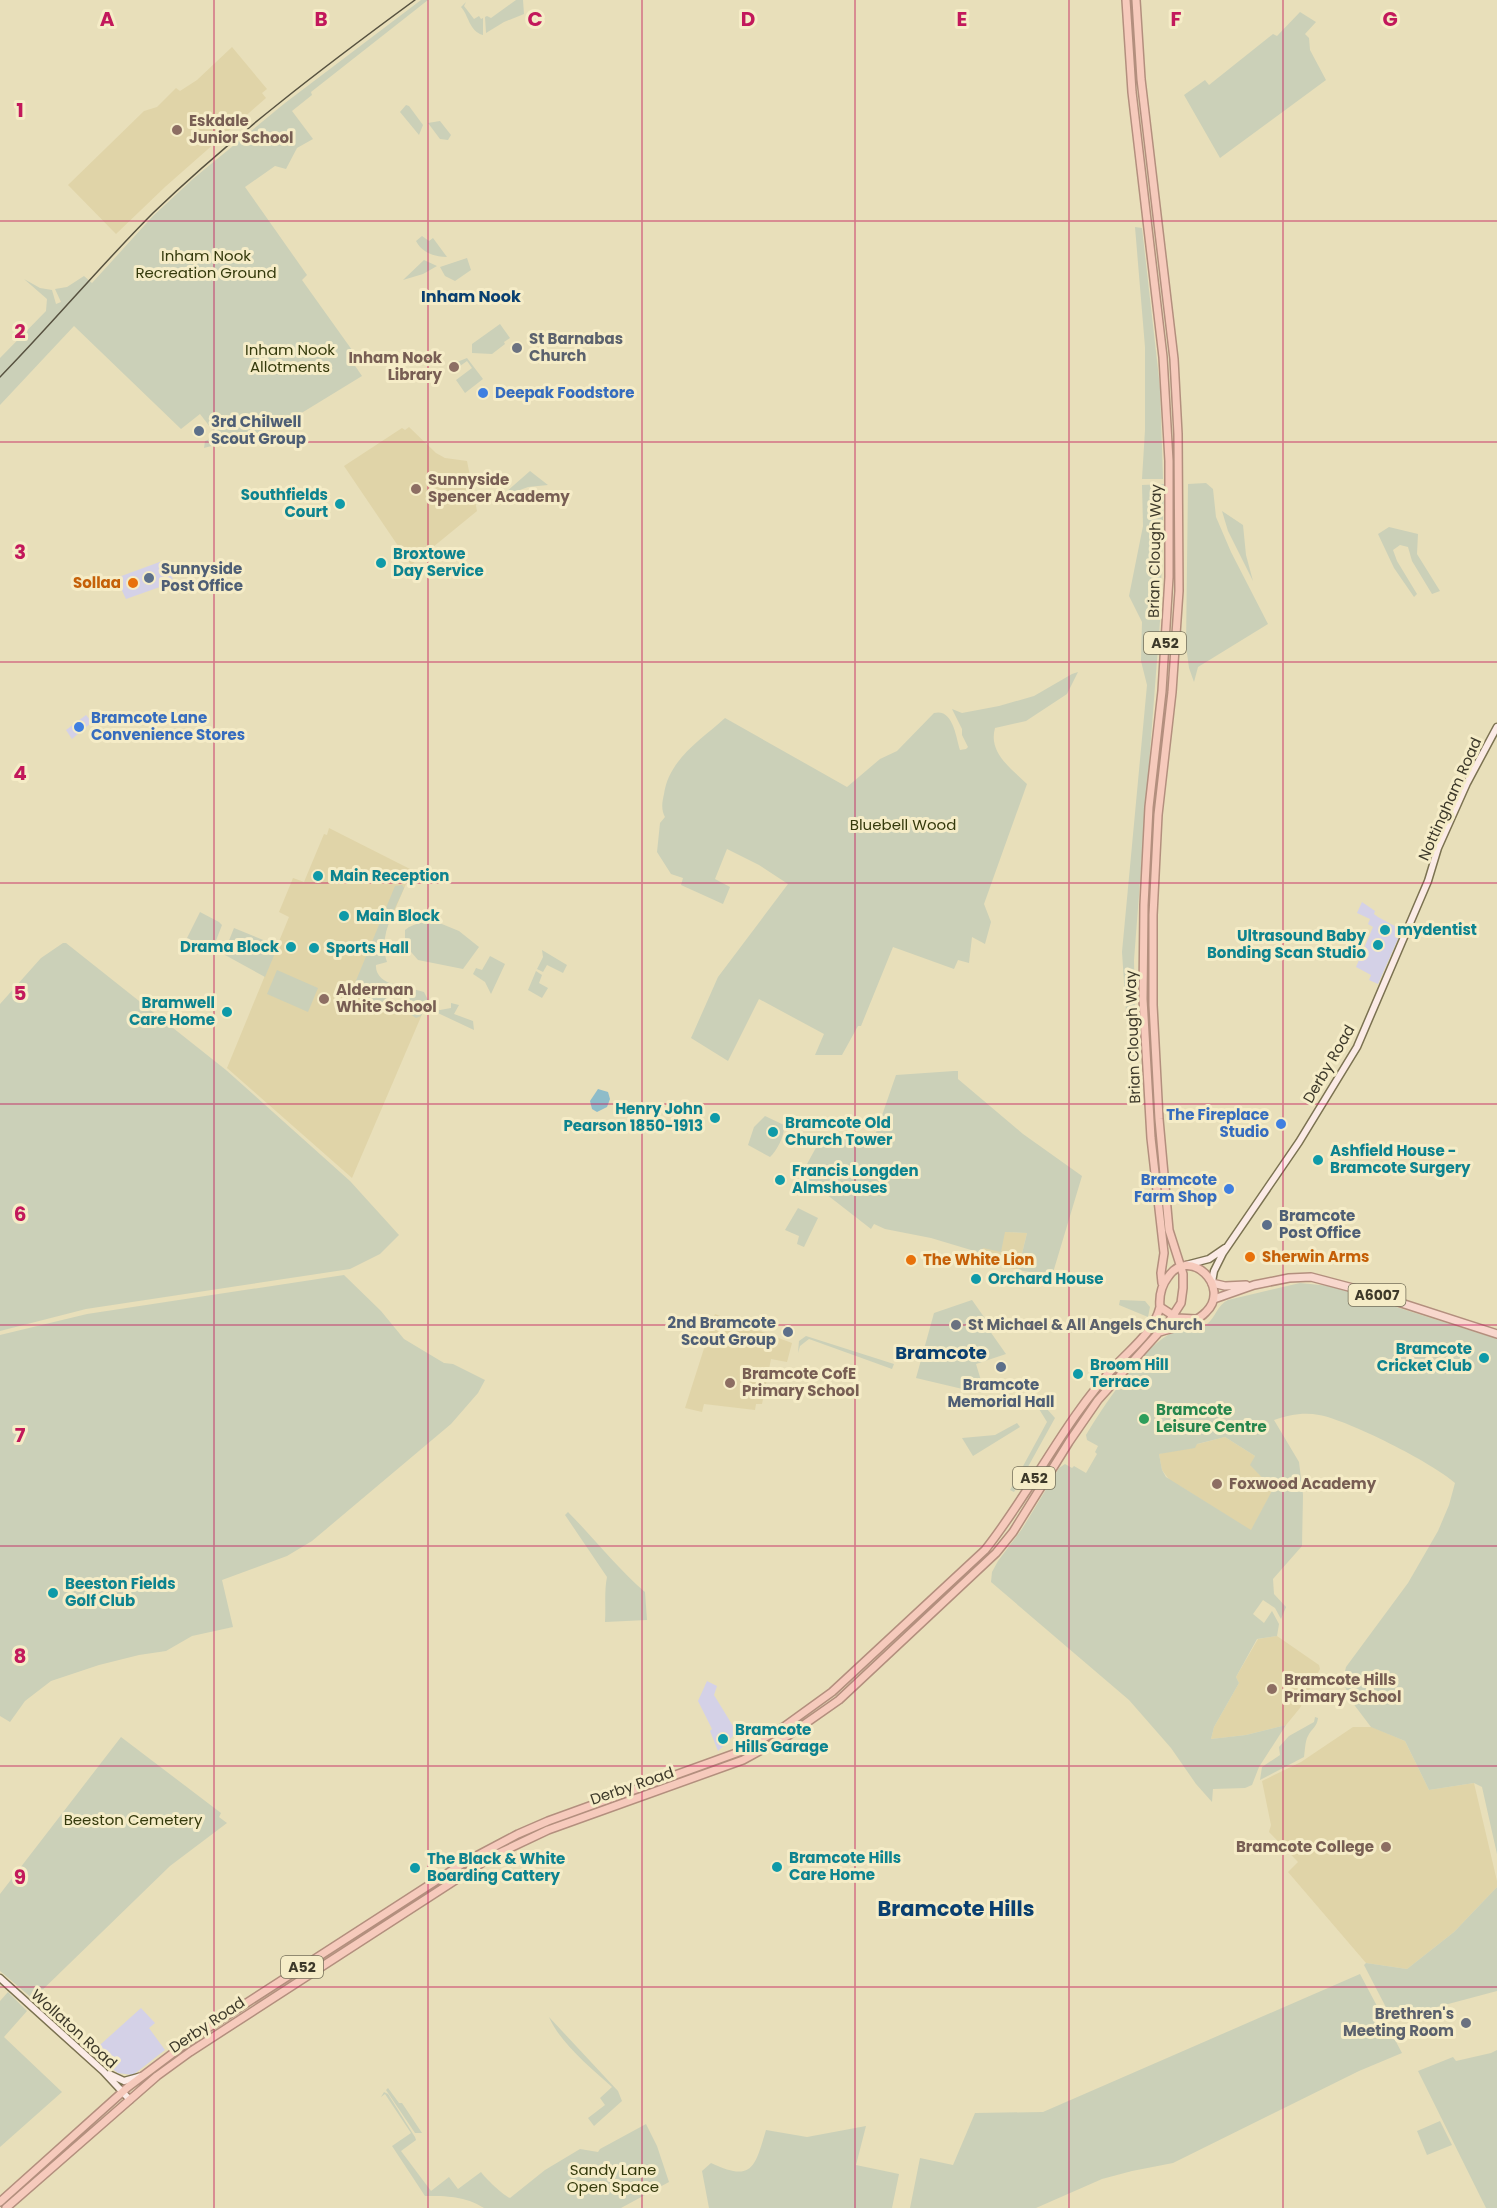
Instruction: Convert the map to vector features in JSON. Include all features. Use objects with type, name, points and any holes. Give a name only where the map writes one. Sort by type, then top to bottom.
[{"type":"highway","name":"Brian Clough Way","points":[[1126,0],[1132,92],[1165,378],[1169,461],[1169,577],[1162,691],[1149,807],[1144,905],[1143,999],[1151,1138],[1164,1253],[1162,1284]]},
{"type":"highway","name":"Brian Clough Way","points":[[1136,0],[1141,79],[1174,358],[1178,434],[1179,591],[1172,692],[1158,815],[1153,915],[1153,1005],[1158,1119],[1169,1230],[1183,1265]]},
{"type":"highway","points":[[1160,1307],[1173,1316],[1196,1319],[1209,1309],[1214,1299],[1212,1283],[1198,1269],[1183,1265],[1171,1271],[1162,1284]]},
{"type":"highway","name":"A52","points":[[1157,1333],[1173,1316],[1183,1296],[1183,1265]]},
{"type":"highway","name":"A52","points":[[1160,1307],[1162,1284]]},
{"type":"highway","name":"Derby Road","points":[[0,2202],[123,2091],[197,2035],[488,1849],[548,1821],[739,1752],[785,1726],[823,1699],[888,1642],[985,1550],[1069,1423],[1114,1367],[1149,1330],[1157,1318],[1160,1307]]},
{"type":"highway","name":"Derby Road","points":[[6,2208],[157,2076],[205,2042],[491,1857],[548,1830],[743,1760],[789,1735],[839,1700],[996,1553],[1028,1510],[1080,1426],[1108,1389],[1157,1333],[1196,1319]]},
{"type":"main road","name":"Nottingham Road","points":[[1428,881],[1438,848],[1467,783],[1497,728]]},
{"type":"main road","name":"Derby Road","points":[[1212,1283],[1214,1271],[1228,1246],[1299,1142],[1357,1047],[1428,881]]},
{"type":"main road","name":"Derby Road","points":[[1183,1265],[1209,1258],[1228,1246]]},
{"type":"main road","name":"A6007","points":[[1214,1299],[1254,1285],[1289,1278],[1311,1277],[1364,1291],[1497,1334]]},
{"type":"main road","name":"A6007","points":[[1212,1283],[1225,1286],[1254,1285]]},
{"type":"main road","name":"Wollaton Road","points":[[0,1978],[103,2071],[130,2100]]},
{"type":"main road","points":[[103,2071],[120,2080],[142,2076]]},
{"type":"shaded area","name":"Eskdale Junior School","points":[[232,47],[267,89],[262,93],[266,98],[165,187],[116,234],[68,185],[144,111],[157,107],[176,88],[180,91],[197,80]]},
{"type":"shaded area","name":"Sunnyside Spencer Academy","points":[[409,427],[436,453],[445,458],[467,461],[477,511],[411,565],[344,466],[402,428],[405,430]]},
{"type":"shaded area","points":[[165,560],[174,582],[126,599],[116,578]]},
{"type":"shaded area","points":[[86,715],[92,722],[72,739],[66,730]]},
{"type":"shaded area","name":"Alderman White School","points":[[329,828],[412,870],[362,986],[423,1012],[352,1178],[227,1068],[289,917],[279,912],[293,878],[304,882],[324,834],[327,835]]},
{"type":"shaded area","points":[[1362,902],[1375,911],[1374,914],[1378,917],[1402,930],[1378,984],[1369,980],[1371,975],[1356,967],[1373,927],[1368,924],[1370,919],[1357,913]]},
{"type":"shaded area","points":[[1005,1232],[1027,1233],[1018,1270],[979,1261],[982,1248]]},
{"type":"shaded area","name":"Bramcote CofE Primary School","points":[[715,1314],[792,1343],[787,1362],[771,1359],[762,1404],[756,1404],[755,1410],[704,1404],[702,1412],[685,1408]]},
{"type":"shaded area","name":"Foxwood Academy","points":[[1225,1437],[1255,1456],[1251,1465],[1273,1490],[1251,1531],[1180,1486],[1177,1490],[1162,1470],[1159,1454]]},
{"type":"shaded area","name":"Bramcote Hills Primary School","points":[[1277,1636],[1319,1665],[1320,1669],[1300,1708],[1286,1725],[1246,1735],[1211,1739],[1214,1727],[1239,1683],[1236,1677],[1258,1639]]},
{"type":"shaded area","points":[[707,1681],[717,1686],[714,1695],[733,1726],[733,1736],[718,1751],[710,1731],[712,1729],[698,1701]]},
{"type":"shaded area","name":"Bramcote College","points":[[1353,1727],[1372,1727],[1405,1741],[1429,1790],[1474,1783],[1497,1881],[1497,1887],[1454,1932],[1407,1969],[1366,1963],[1288,1872],[1298,1862],[1269,1832],[1271,1825],[1262,1781],[1301,1762]]},
{"type":"shaded area","points":[[141,2008],[155,2023],[149,2028],[165,2050],[133,2075],[118,2073],[91,2053]]},
{"type":"green space","points":[[421,0],[428,0],[311,92],[312,95],[292,111],[313,139],[297,148],[286,169],[275,166],[245,187],[307,275],[302,280],[352,350],[347,354],[362,376],[295,417],[256,434],[204,448],[205,441],[217,436],[200,414],[181,429],[74,326],[0,405],[0,358],[46,311],[47,299],[24,279],[40,288],[52,290],[56,304],[61,302],[55,289],[67,287],[84,276],[92,283],[153,216],[194,178],[285,103]]},
{"type":"green space","points":[[516,0],[523,0],[524,14],[486,33],[485,17],[491,18]]},
{"type":"green space","points":[[466,2],[464,6],[474,19],[479,16],[483,18],[483,35],[472,27],[461,7]]},
{"type":"green space","points":[[1300,12],[1316,22],[1305,34],[1309,38],[1310,50],[1326,80],[1220,158],[1184,95],[1205,80],[1209,85],[1273,34],[1277,36]]},
{"type":"green space","points":[[406,105],[423,125],[419,135],[400,112]]},
{"type":"green space","points":[[440,121],[451,135],[448,140],[440,139],[428,123]]},
{"type":"green space","points":[[1135,227],[1142,228],[1160,387],[1163,479],[1142,479],[1145,430],[1145,347]]},
{"type":"green space","points":[[422,236],[429,241],[433,238],[447,257],[434,255],[422,249],[416,241]]},
{"type":"green space","points":[[467,258],[471,270],[455,281],[445,276],[440,267]]},
{"type":"green space","points":[[424,260],[437,266],[423,274],[403,280]]},
{"type":"green space","points":[[500,324],[510,338],[504,342],[505,344],[492,354],[472,353],[472,344]]},
{"type":"green space","points":[[467,358],[483,379],[465,393],[456,380],[472,368],[467,361],[460,366],[457,362]]},
{"type":"green space","points":[[530,471],[548,485],[528,487],[499,498]]},
{"type":"green space","points":[[1206,483],[1213,489],[1216,517],[1231,552],[1268,624],[1198,667],[1194,682],[1189,668],[1186,646],[1188,484]]},
{"type":"green space","points":[[1164,484],[1160,621],[1134,960],[1136,1071],[1133,1072],[1128,1042],[1122,952],[1147,685],[1141,661],[1142,622],[1129,596],[1143,526],[1142,485]]},
{"type":"green space","points":[[1222,511],[1243,525],[1246,555],[1253,581],[1228,531]]},
{"type":"green space","points":[[1389,527],[1418,534],[1417,554],[1440,591],[1432,594],[1412,561],[1408,547],[1400,545],[1393,550],[1417,594],[1414,597],[1394,568],[1378,534]]},
{"type":"green space","name":"Bluebell Wood","points":[[1078,672],[1067,694],[1026,721],[995,728],[995,745],[1002,759],[1027,784],[984,904],[991,922],[985,944],[972,937],[969,963],[958,960],[954,969],[893,947],[861,1026],[858,1026],[842,1055],[815,1055],[824,1034],[759,999],[728,1061],[691,1038],[718,977],[788,884],[759,865],[727,849],[715,879],[730,887],[723,904],[681,885],[683,878],[671,874],[657,852],[660,823],[665,817],[662,809],[663,797],[672,770],[696,742],[725,718],[847,787],[880,759],[897,751],[934,713],[946,715],[950,719],[960,750],[966,749],[968,747],[962,735],[962,729],[952,709],[962,713],[1034,696]]},
{"type":"green space","points":[[402,885],[404,888],[392,915],[384,943],[387,962],[376,965],[381,978],[393,984],[386,998],[398,1005],[413,989],[424,992],[432,1008],[440,1010],[451,1008],[451,1003],[459,1005],[454,1014],[473,1021],[474,1030],[425,1007],[421,1016],[416,1018],[408,1013],[392,1014],[393,1006],[384,1002],[371,1002],[366,996],[360,995],[355,983],[395,886]]},
{"type":"green space","points":[[200,912],[222,925],[212,951],[208,952],[187,944],[186,940]]},
{"type":"green space","points":[[424,922],[437,922],[459,931],[479,947],[463,969],[418,960],[405,945],[405,930],[409,927]]},
{"type":"green space","points":[[234,928],[278,946],[265,977],[225,955]]},
{"type":"green space","points":[[66,943],[226,1070],[350,1181],[399,1235],[380,1254],[350,1269],[86,1309],[0,1331],[0,1004],[41,958]]},
{"type":"green space","points":[[542,950],[567,965],[563,973],[547,965],[543,972],[537,969],[543,957]]},
{"type":"green space","points":[[490,956],[505,964],[491,994],[485,982],[473,974],[476,968],[482,970]]},
{"type":"green space","points":[[277,970],[318,988],[308,1012],[267,994]]},
{"type":"green space","points":[[536,971],[542,975],[539,983],[548,988],[542,998],[528,990]]},
{"type":"green space","points":[[958,1071],[958,1079],[1023,1134],[1082,1176],[1052,1276],[1018,1270],[1027,1233],[1005,1232],[1001,1252],[983,1248],[981,1253],[931,1238],[885,1229],[874,1224],[871,1229],[799,1173],[807,1164],[824,1133],[871,1147],[896,1075]]},
{"type":"green space","points":[[765,1116],[784,1125],[780,1142],[770,1157],[748,1145],[754,1127]]},
{"type":"green space","points":[[798,1208],[818,1218],[804,1247],[797,1244],[799,1236],[785,1230]]},
{"type":"green space","points":[[344,1275],[381,1311],[404,1339],[444,1363],[453,1364],[485,1380],[478,1393],[451,1424],[312,1541],[287,1556],[222,1580],[233,1627],[192,1636],[166,1651],[99,1665],[51,1681],[25,1701],[10,1722],[0,1716],[0,1335],[87,1314]]},
{"type":"green space","points":[[1300,1283],[1330,1286],[1497,1339],[1497,1854],[1482,1787],[1474,1783],[1429,1790],[1405,1741],[1371,1727],[1349,1698],[1343,1680],[1346,1667],[1408,1583],[1438,1531],[1449,1505],[1455,1483],[1410,1454],[1369,1433],[1319,1415],[1296,1415],[1274,1420],[1299,1462],[1303,1495],[1302,1546],[1273,1579],[1274,1594],[1286,1607],[1281,1619],[1275,1608],[1263,1600],[1253,1614],[1264,1623],[1272,1611],[1279,1624],[1277,1636],[1257,1639],[1236,1677],[1239,1683],[1214,1727],[1211,1739],[1246,1735],[1286,1725],[1259,1767],[1252,1785],[1245,1788],[1213,1789],[1212,1802],[1196,1784],[1171,1748],[1129,1700],[991,1582],[992,1572],[998,1561],[1022,1529],[1059,1468],[1065,1464],[1086,1473],[1097,1454],[1095,1452],[1098,1446],[1087,1440],[1086,1435],[1134,1366],[1168,1335],[1207,1324],[1221,1305],[1228,1300]],"holes":[[[1225,1437],[1255,1456],[1250,1465],[1273,1489],[1251,1530],[1166,1477],[1159,1454],[1195,1448],[1197,1444]]]},
{"type":"green space","points":[[972,1300],[1006,1354],[976,1364],[983,1387],[971,1391],[916,1378],[934,1313]]},
{"type":"green space","points":[[1120,1300],[1145,1301],[1150,1307],[1148,1317],[1119,1305]]},
{"type":"green space","points":[[806,1336],[894,1364],[892,1369],[809,1339],[800,1346],[798,1353],[799,1341]]},
{"type":"green space","points":[[1039,1409],[1047,1409],[1055,1418],[1014,1492],[1010,1490],[1047,1422]]},
{"type":"green space","points":[[1017,1423],[1020,1427],[973,1456],[962,1438],[995,1435]]},
{"type":"green space","points":[[568,1512],[645,1592],[647,1620],[605,1622],[607,1577],[565,1515]]},
{"type":"green space","points":[[1315,1717],[1318,1718],[1307,1738],[1304,1757],[1260,1780],[1262,1767],[1280,1755],[1279,1747],[1289,1736],[1314,1722]]},
{"type":"green space","name":"Beeston Cemetery","points":[[121,1737],[221,1813],[219,1817],[227,1823],[170,1866],[33,1999],[0,1971],[0,1894]]},
{"type":"green space","points":[[1497,1887],[1497,1991],[1392,2019],[1364,1965],[1366,1963],[1407,1969],[1454,1932]]},
{"type":"green space","points":[[1360,1974],[1402,2053],[1359,2071],[1173,2163],[1102,2179],[1036,2208],[910,2208],[920,2158],[953,2165],[975,2113],[1043,2112]]},
{"type":"green space","points":[[8,1992],[27,2011],[4,2037],[62,2092],[0,2147],[0,2001]]},
{"type":"green space","points":[[549,2017],[618,2091],[622,2101],[594,2126],[588,2118],[605,2105],[600,2098],[612,2087],[568,2046]]},
{"type":"green space","points":[[1497,2050],[1497,2208],[1486,2208],[1418,2071],[1453,2057],[1456,2061]]},
{"type":"green space","points":[[388,2088],[399,2103],[402,2103],[422,2133],[415,2133],[386,2090]]},
{"type":"green space","name":"Sandy Lane Open Space","points":[[384,2092],[388,2094],[416,2140],[401,2151],[431,2191],[449,2177],[458,2189],[481,2172],[510,2198],[545,2170],[580,2149],[598,2152],[646,2124],[657,2146],[669,2182],[621,2208],[484,2208],[463,2199],[425,2196],[392,2146],[411,2133],[385,2094],[381,2097]]},
{"type":"green space","points":[[1440,2121],[1452,2145],[1427,2155],[1417,2131]]},
{"type":"green space","points":[[866,2126],[856,2165],[899,2174],[892,2208],[709,2208],[702,2171],[711,2163],[736,2171],[750,2168],[759,2153],[766,2130],[807,2137]]},
{"type":"water","points":[[598,1089],[608,1092],[610,1099],[607,1107],[597,1112],[592,1109],[590,1101]]},
{"type":"tram line","points":[[0,377],[133,233],[184,184],[281,102],[415,0]]},
{"type":"place","name":"Eskdale Junior School","points":[[177,130]]},
{"type":"place","name":"St Barnabas Church","points":[[517,348]]},
{"type":"place","name":"Inham Nook Library","points":[[454,367]]},
{"type":"place","name":"Deepak Foodstore","points":[[483,393]]},
{"type":"place","name":"3rd Chilwell Scout Group","points":[[199,431]]},
{"type":"place","name":"Sunnyside Spencer Academy","points":[[416,489]]},
{"type":"place","name":"Southfields Court","points":[[340,504]]},
{"type":"place","name":"Broxtowe Day Service","points":[[381,563]]},
{"type":"place","name":"Sunnyside Post Office","points":[[149,578]]},
{"type":"place","name":"Sollaa","points":[[133,583]]},
{"type":"place","name":"Bramcote Lane Convenience Stores","points":[[79,727]]},
{"type":"place","name":"Main Reception","points":[[318,876]]},
{"type":"place","name":"Main Block","points":[[344,916]]},
{"type":"place","name":"mydentist","points":[[1385,930]]},
{"type":"place","name":"Ultrasound Baby Bonding Scan Studio","points":[[1378,945]]},
{"type":"place","name":"Drama Block","points":[[291,947]]},
{"type":"place","name":"Sports Hall","points":[[314,948]]},
{"type":"place","name":"Alderman White School","points":[[324,999]]},
{"type":"place","name":"Bramwell Care Home","points":[[227,1012]]},
{"type":"place","name":"Henry John Pearson 1850-1913","points":[[715,1118]]},
{"type":"place","name":"The Fireplace Studio","points":[[1281,1124]]},
{"type":"place","name":"Bramcote Old Church Tower","points":[[773,1132]]},
{"type":"place","name":"Ashfield House - Bramcote Surgery","points":[[1318,1160]]},
{"type":"place","name":"Francis Longden Almshouses","points":[[780,1180]]},
{"type":"place","name":"Bramcote Farm Shop","points":[[1229,1189]]},
{"type":"place","name":"Bramcote Post Office","points":[[1267,1225]]},
{"type":"place","name":"Sherwin Arms","points":[[1250,1257]]},
{"type":"place","name":"The White Lion","points":[[911,1260]]},
{"type":"place","name":"Orchard House","points":[[976,1279]]},
{"type":"place","name":"St Michael & All Angels Church","points":[[956,1325]]},
{"type":"place","name":"2nd Bramcote Scout Group","points":[[788,1332]]},
{"type":"place","name":"Bramcote Cricket Club","points":[[1484,1358]]},
{"type":"place","name":"Bramcote Memorial Hall","points":[[1001,1367]]},
{"type":"place","name":"Broom Hill Terrace","points":[[1078,1374]]},
{"type":"place","name":"Bramcote CofE Primary School","points":[[730,1383]]},
{"type":"place","name":"Bramcote Leisure Centre","points":[[1144,1419]]},
{"type":"place","name":"Foxwood Academy","points":[[1217,1484]]},
{"type":"place","name":"Beeston Fields Golf Club","points":[[53,1593]]},
{"type":"place","name":"Bramcote Hills Primary School","points":[[1272,1689]]},
{"type":"place","name":"Bramcote Hills Garage","points":[[723,1739]]},
{"type":"place","name":"Bramcote College","points":[[1386,1847]]},
{"type":"place","name":"Bramcote Hills Care Home","points":[[777,1867]]},
{"type":"place","name":"The Black & White Boarding Cattery","points":[[415,1868]]},
{"type":"place","name":"Brethren's Meeting Room","points":[[1466,2023]]},
{"type":"district","name":"Inham Nook","points":[[471,296]]},
{"type":"district","name":"Bramcote","points":[[941,1353]]},
{"type":"district","name":"Bramcote Hills","points":[[956,1909]]},
{"type":"park label","name":"Inham Nook Recreation Ground","points":[[206,264]]},
{"type":"park label","name":"Inham Nook Allotments","points":[[290,358]]}]
